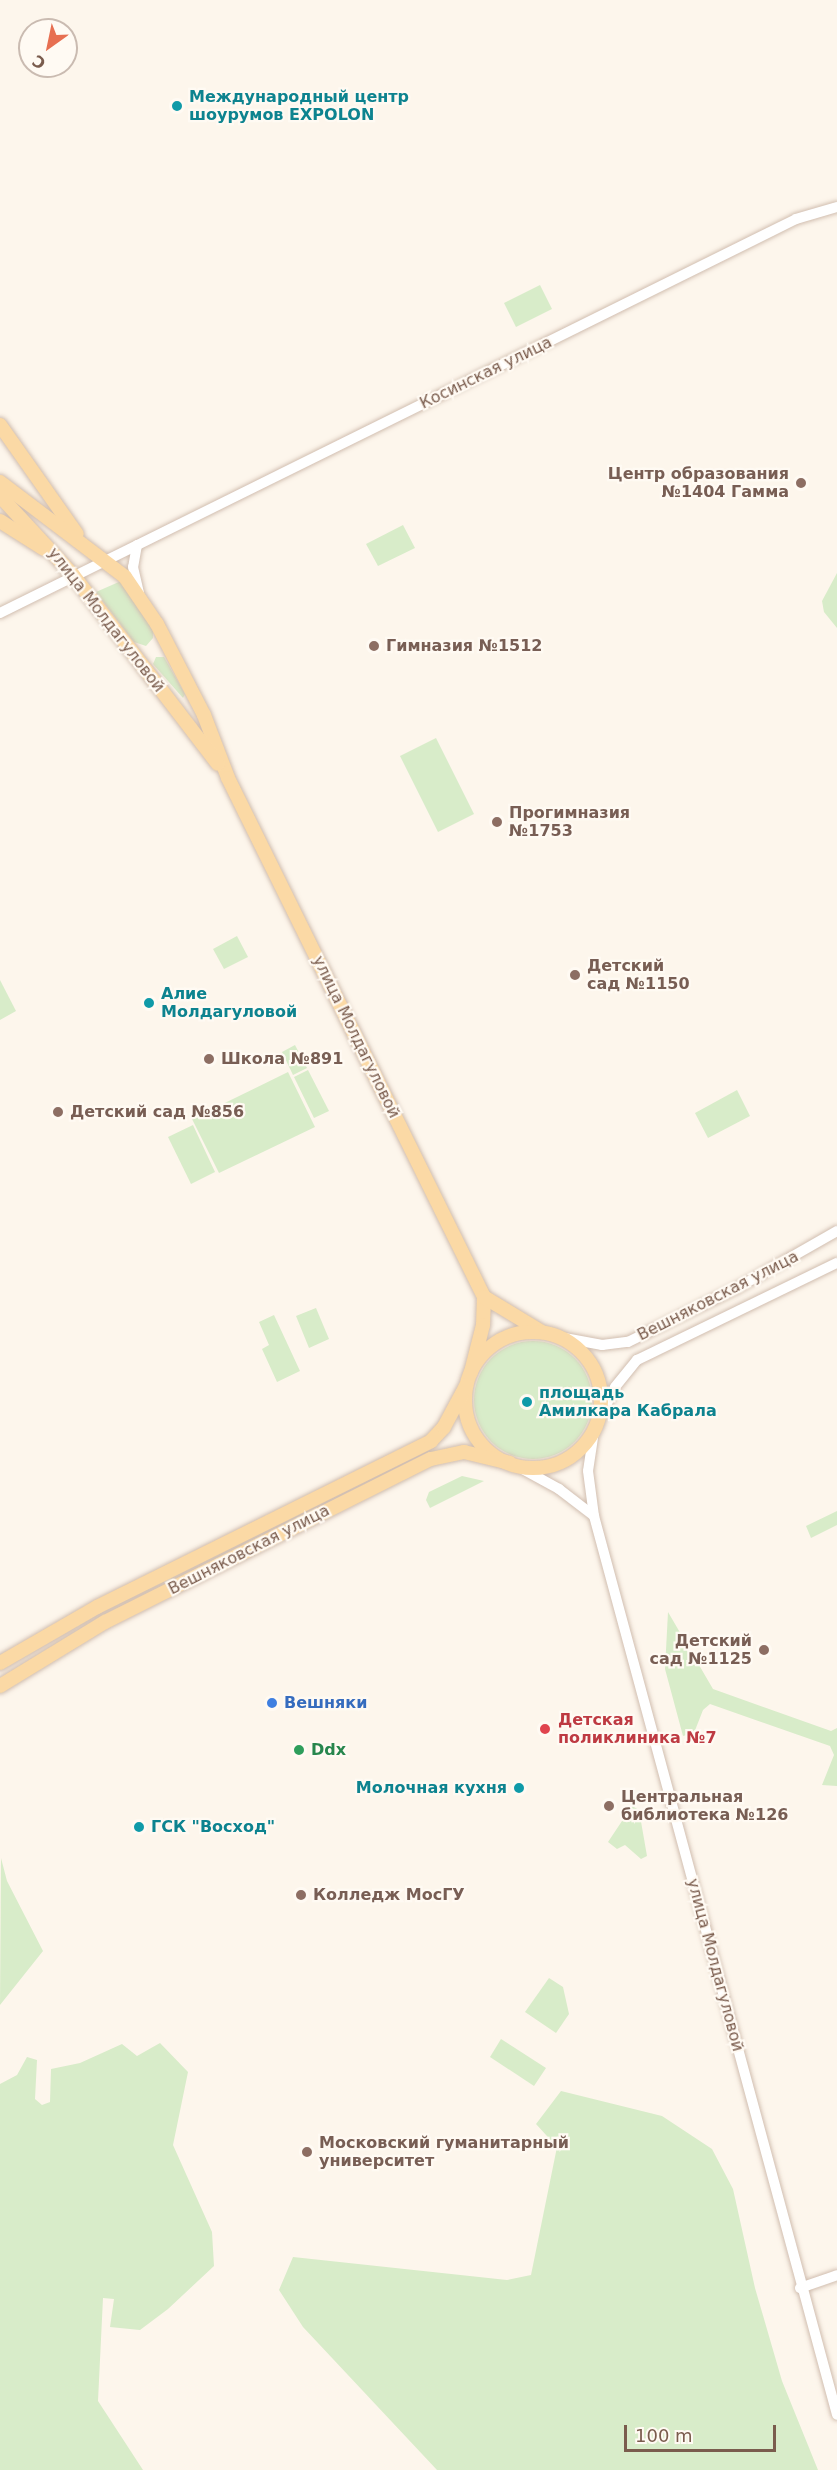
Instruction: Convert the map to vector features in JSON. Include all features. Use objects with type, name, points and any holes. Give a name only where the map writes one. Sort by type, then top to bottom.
[{"type":"main road","points":[[0,425],[85,545]]},
{"type":"main road","name":"улица Молдагуловой","points":[[0,482],[106,559],[139,594],[197,702],[228,778],[484,1297],[483,1325],[471,1372]]},
{"type":"main road","name":"улица Молдагуловой","points":[[0,496],[73,575],[228,778]]},
{"type":"main road","points":[[0,521],[59,560]]},
{"type":"main road","points":[[484,1297],[544,1333],[559,1337],[576,1347],[591,1364],[601,1398],[596,1425],[567,1460],[549,1466],[515,1465],[481,1442],[470,1426],[466,1386],[471,1372],[483,1354],[498,1342],[515,1335],[544,1333]]},
{"type":"main road","name":"Вешняковская улица","points":[[0,1663],[64,1625],[139,1585],[430,1441],[444,1427],[466,1386]]},
{"type":"main road","name":"Вешняковская улица","points":[[0,1686],[72,1641],[147,1601],[439,1455],[464,1452],[515,1465]]},
{"type":"street","name":"Косинская улица","points":[[0,613],[796,219],[837,207]]},
{"type":"street","points":[[137,545],[133,567],[139,594]]},
{"type":"street","points":[[179,712],[192,712],[197,702]]},
{"type":"street","name":"Вешняковская улица","points":[[559,1337],[602,1345],[628,1342],[737,1288],[837,1231]]},
{"type":"street","name":"Вешняковская улица","points":[[596,1425],[615,1387],[637,1360],[837,1263]]},
{"type":"street","name":"улица Молдагуловой","points":[[596,1425],[588,1471],[594,1516],[800,2288],[837,2415]]},
{"type":"street","points":[[515,1465],[559,1489],[594,1516]]},
{"type":"street","points":[[139,1585],[135,1597],[147,1601]]},
{"type":"street","points":[[64,1625],[76,1630],[72,1641]]},
{"type":"street","points":[[800,2288],[837,2275]]},
{"type":"green space","points":[[540,285],[552,309],[516,327],[504,303]]},
{"type":"green space","points":[[403,525],[415,548],[378,566],[366,544]]},
{"type":"green space","points":[[837,573],[837,628],[824,612],[822,601]]},
{"type":"green space","points":[[121,581],[153,631],[153,638],[146,646],[134,642],[96,592]]},
{"type":"green space","points":[[156,657],[164,657],[185,694],[183,698],[153,664]]},
{"type":"green space","points":[[436,738],[474,814],[438,832],[400,756]]},
{"type":"green space","points":[[237,936],[248,957],[224,969],[213,949]]},
{"type":"green space","points":[[0,980],[16,1011],[0,1020]]},
{"type":"green space","points":[[295,1045],[307,1068],[293,1075],[282,1052]]},
{"type":"green space","points":[[308,1070],[329,1111],[314,1118],[294,1077]]},
{"type":"green space","points":[[288,1072],[315,1127],[219,1173],[192,1119]]},
{"type":"green space","points":[[737,1090],[750,1116],[708,1138],[695,1113]]},
{"type":"green space","points":[[193,1125],[215,1172],[191,1184],[168,1137]]},
{"type":"green space","points":[[316,1308],[329,1339],[309,1348],[296,1316]]},
{"type":"green space","points":[[274,1315],[300,1371],[277,1382],[262,1349],[269,1345],[259,1322]]},
{"type":"green space","points":[[533,1341],[556,1346],[575,1358],[587,1377],[592,1400],[587,1423],[575,1442],[556,1454],[533,1459],[510,1454],[491,1442],[479,1423],[474,1400],[479,1377],[491,1358],[510,1346]]},
{"type":"green space","points":[[462,1476],[484,1481],[430,1508],[426,1500],[429,1492]]},
{"type":"green space","points":[[837,1511],[837,1525],[811,1538],[806,1526]]},
{"type":"green space","points":[[668,1612],[713,1689],[831,1731],[837,1728],[837,1786],[822,1785],[834,1755],[830,1746],[710,1704],[703,1710],[694,1733],[683,1736],[665,1669]]},
{"type":"green space","points":[[632,1806],[639,1810],[647,1856],[641,1859],[625,1845],[617,1849],[608,1842]]},
{"type":"green space","points":[[1,1858],[7,1881],[43,1951],[0,2005]]},
{"type":"green space","points":[[549,1978],[563,1987],[569,2014],[556,2033],[525,2012]]},
{"type":"green space","points":[[501,2039],[546,2068],[534,2086],[490,2057]]},
{"type":"green space","points":[[160,2043],[188,2072],[173,2145],[212,2232],[214,2266],[168,2309],[140,2330],[110,2327],[114,2299],[103,2298],[98,2401],[143,2470],[0,2470],[0,2084],[17,2075],[27,2057],[37,2060],[35,2099],[42,2105],[50,2102],[51,2069],[80,2063],[122,2044],[137,2056]]},
{"type":"green space","points":[[561,2091],[662,2116],[712,2149],[733,2189],[755,2288],[782,2381],[818,2470],[437,2470],[303,2327],[279,2290],[293,2257],[507,2280],[531,2275],[557,2147],[536,2124]]},
{"type":"place","name":"Международный центр шоурумов EXPOLON","points":[[177,106]]},
{"type":"place","name":"Центр образования №1404 Гамма","points":[[801,483]]},
{"type":"place","name":"Гимназия №1512","points":[[374,646]]},
{"type":"place","name":"Прогимназия №1753","points":[[497,822]]},
{"type":"place","name":"Детский сад №1150","points":[[575,975]]},
{"type":"place","name":"Алие Молдагуловой","points":[[149,1003]]},
{"type":"place","name":"Школа №891","points":[[209,1059]]},
{"type":"place","name":"Детский сад №856","points":[[58,1112]]},
{"type":"place","name":"площадь Амилкара Кабрала","points":[[527,1402]]},
{"type":"place","name":"Детский сад №1125","points":[[764,1650]]},
{"type":"place","name":"Вешняки","points":[[272,1703]]},
{"type":"place","name":"Детская поликлиника №7","points":[[545,1729]]},
{"type":"place","name":"Ddx","points":[[299,1750]]},
{"type":"place","name":"Молочная кухня","points":[[519,1788]]},
{"type":"place","name":"Центральная библиотека №126","points":[[609,1806]]},
{"type":"place","name":"ГСК \"Восход\"","points":[[139,1827]]},
{"type":"place","name":"Колледж МосГУ","points":[[301,1895]]},
{"type":"place","name":"Московский гуманитарный университет","points":[[307,2152]]}]
